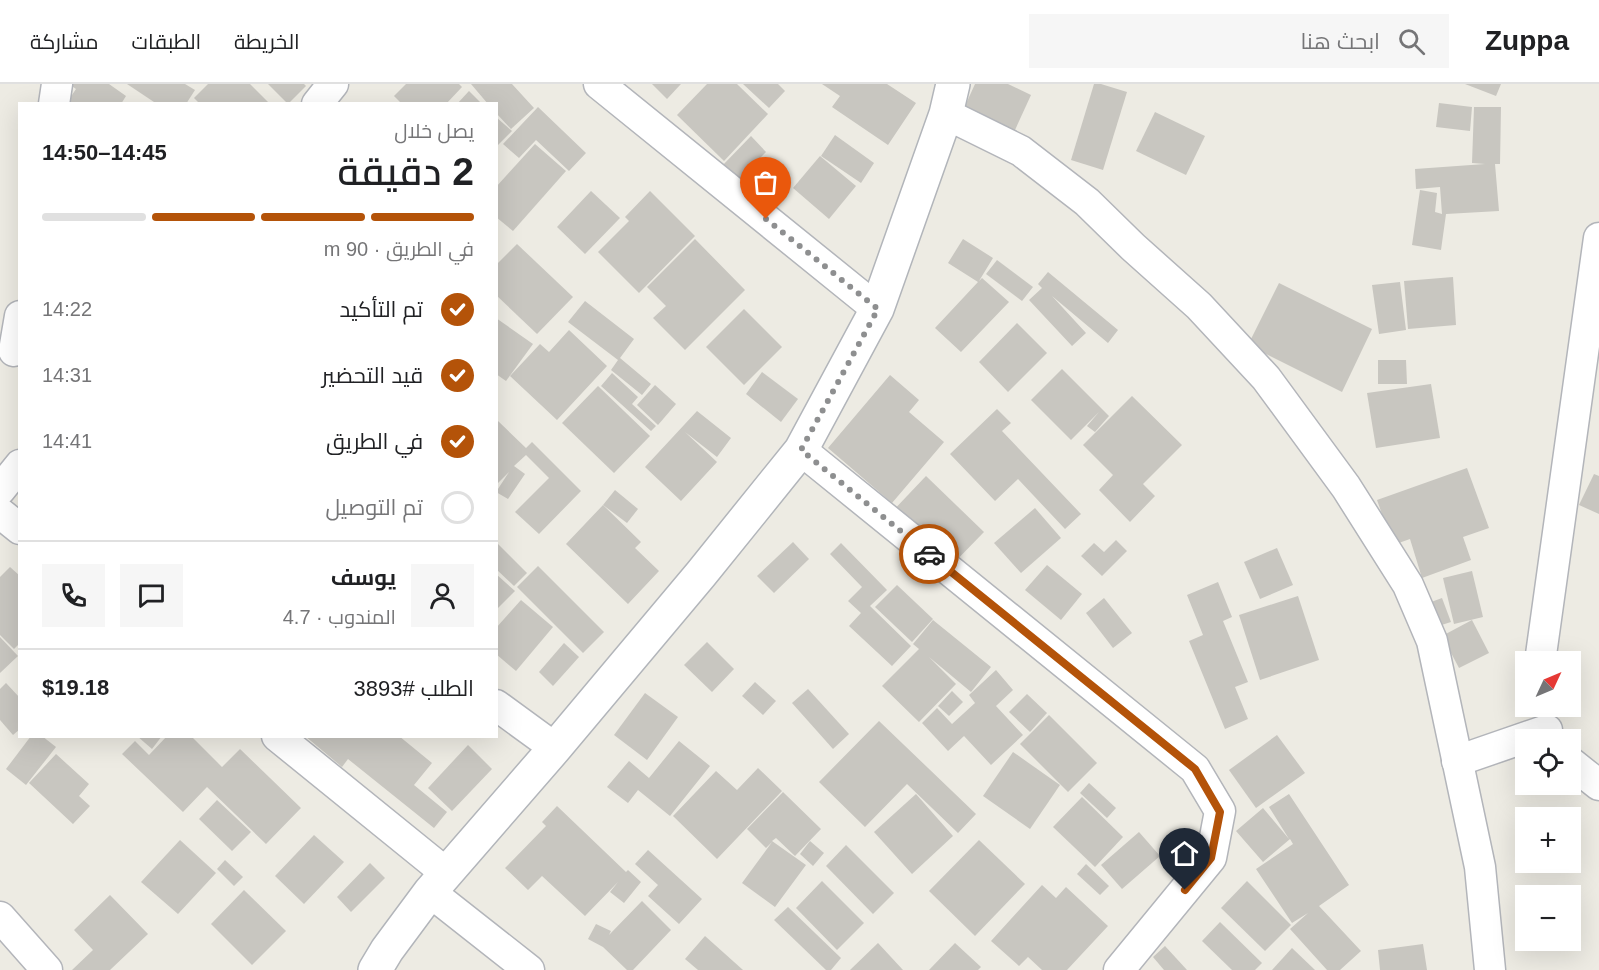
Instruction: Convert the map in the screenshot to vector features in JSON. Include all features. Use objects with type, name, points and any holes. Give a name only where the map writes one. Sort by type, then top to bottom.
[{"type":"main road","points":[[375,970],[387,950],[438,882],[555,748],[701,574],[801,450],[878,309],[949,99]]},
{"type":"street","points":[[54,102],[57,84]]},
{"type":"street","points":[[320,102],[333,84]]},
{"type":"street","points":[[599,84],[878,309]]},
{"type":"street","points":[[949,99],[1087,202],[1199,306],[1266,378],[1346,487],[1408,585],[1432,641],[1480,867],[1490,970]]},
{"type":"street","points":[[1542,651],[1599,238]]},
{"type":"street","points":[[11,348],[18,323]]},
{"type":"street","points":[[801,450],[1195,769],[1220,812],[1211,858],[1119,970]]},
{"type":"street","points":[[0,490],[18,468]]},
{"type":"street","points":[[0,513],[18,527]]},
{"type":"street","points":[[498,706],[555,748]]},
{"type":"street","points":[[1457,761],[1548,725]]},
{"type":"street","points":[[279,738],[438,882],[529,970]]},
{"type":"street","points":[[1581,771],[1599,785]]},
{"type":"street","points":[[0,917],[47,970]]},
{"type":"building","points":[[69,84],[109,84],[126,96],[122,102],[67,102],[76,89]]},
{"type":"building","points":[[127,84],[185,84],[195,90],[187,102],[154,102]]},
{"type":"building","points":[[208,84],[250,84],[268,102],[198,102],[194,98]]},
{"type":"building","points":[[268,84],[304,84],[306,86],[290,102],[286,102]]},
{"type":"building","points":[[406,84],[459,84],[462,87],[448,102],[400,102],[394,96]]},
{"type":"building","points":[[471,84],[512,84],[534,108],[511,129],[498,115],[498,102],[486,102]]},
{"type":"building","points":[[652,84],[681,84],[667,99]]},
{"type":"building","points":[[707,84],[737,84],[768,114],[724,161],[677,115]]},
{"type":"building","points":[[743,84],[778,84],[785,91],[769,108]]},
{"type":"building","points":[[822,84],[887,84],[916,103],[888,145],[832,107],[840,96]]},
{"type":"building","points":[[975,84],[1008,84],[1031,95],[1010,141],[960,117]]},
{"type":"building","points":[[1094,84],[1127,92],[1103,170],[1071,160]]},
{"type":"building","points":[[1465,84],[1501,84],[1496,96]]},
{"type":"building","points":[[469,91],[480,102],[459,102]]},
{"type":"building","points":[[1439,103],[1472,107],[1470,131],[1436,127]]},
{"type":"building","points":[[538,107],[586,153],[569,171],[536,140],[519,158],[503,144]]},
{"type":"building","points":[[1474,107],[1501,107],[1500,164],[1495,164],[1499,211],[1446,214],[1441,250],[1412,245],[1420,190],[1437,193],[1435,212],[1442,214],[1440,187],[1416,189],[1415,169],[1485,164],[1472,163]]},
{"type":"building","points":[[1155,112],[1205,136],[1186,175],[1136,151]]},
{"type":"building","points":[[498,119],[512,131],[498,145]]},
{"type":"building","points":[[835,135],[874,163],[861,183],[821,156]]},
{"type":"building","points":[[751,136],[766,152],[729,190],[720,168]]},
{"type":"building","points":[[535,144],[566,171],[513,231],[498,219],[498,185]]},
{"type":"building","points":[[820,156],[856,186],[829,219],[793,188]]},
{"type":"building","points":[[591,191],[620,218],[585,254],[557,227]]},
{"type":"building","points":[[650,191],[695,236],[639,293],[598,252],[629,221],[625,217]]},
{"type":"building","points":[[695,239],[745,290],[685,350],[653,318],[666,306],[647,287]]},
{"type":"building","points":[[963,239],[993,258],[979,281],[982,278],[1009,302],[961,352],[935,328],[978,282],[948,263]]},
{"type":"building","points":[[517,244],[573,297],[537,334],[498,297],[498,263]]},
{"type":"building","points":[[997,260],[1033,287],[1022,301],[986,274]]},
{"type":"building","points":[[1048,272],[1118,330],[1108,343],[1052,296],[1086,333],[1072,346],[1029,300],[1042,288],[1038,284]]},
{"type":"building","points":[[1453,277],[1456,325],[1408,329],[1404,281]]},
{"type":"building","points":[[1400,282],[1406,330],[1379,334],[1372,285]]},
{"type":"building","points":[[1279,283],[1372,329],[1342,392],[1248,345]]},
{"type":"building","points":[[585,301],[634,339],[620,358],[651,384],[642,395],[611,370],[618,360],[568,322]]},
{"type":"building","points":[[744,309],[782,347],[744,385],[706,347]]},
{"type":"building","points":[[498,319],[533,344],[506,381],[498,375]]},
{"type":"building","points":[[1017,323],[1047,353],[1008,392],[979,362]]},
{"type":"building","points":[[569,330],[607,366],[557,420],[510,376],[540,344],[549,352]]},
{"type":"building","points":[[1378,360],[1406,360],[1407,384],[1378,384]]},
{"type":"building","points":[[1062,369],[1109,416],[1095,432],[1087,426],[1099,412],[1071,440],[1031,400]]},
{"type":"building","points":[[762,372],[798,399],[781,422],[746,394]]},
{"type":"building","points":[[612,373],[638,397],[632,404],[656,426],[651,431],[601,386]]},
{"type":"building","points":[[890,375],[919,400],[909,412],[944,442],[892,503],[828,448]]},
{"type":"building","points":[[1431,384],[1440,438],[1376,448],[1367,393]]},
{"type":"building","points":[[655,385],[676,404],[658,425],[637,405]]},
{"type":"building","points":[[598,386],[650,436],[614,473],[562,423]]},
{"type":"building","points":[[1132,396],[1182,445],[1143,484],[1155,496],[1130,522],[1099,490],[1113,475],[1083,445]]},
{"type":"building","points":[[997,409],[1011,423],[1002,431],[1081,514],[1065,529],[1018,479],[995,501],[950,454]]},
{"type":"building","points":[[697,411],[731,438],[717,457],[685,432],[717,462],[681,501],[645,467]]},
{"type":"building","points":[[498,421],[526,448],[532,442],[581,491],[539,534],[515,512],[549,478],[526,455],[514,466],[525,474],[508,499],[498,493],[498,489],[509,472],[498,483]]},
{"type":"building","points":[[1467,468],[1489,528],[1463,537],[1471,560],[1422,578],[1410,539],[1393,545],[1377,500]]},
{"type":"building","points":[[1594,474],[1599,476],[1599,514],[1579,505]]},
{"type":"building","points":[[926,476],[984,532],[946,571],[889,515]]},
{"type":"building","points":[[615,490],[638,509],[627,523],[603,505]]},
{"type":"building","points":[[603,505],[641,542],[635,548],[659,571],[628,604],[566,544]]},
{"type":"building","points":[[1035,508],[1061,538],[1021,573],[994,543]]},
{"type":"building","points":[[1116,540],[1127,551],[1102,576],[1081,556],[1094,543],[1104,552]]},
{"type":"building","points":[[793,542],[809,559],[774,593],[757,576]]},
{"type":"building","points":[[841,543],[887,590],[870,606],[911,646],[892,666],[849,626],[861,613],[848,601],[862,587],[830,554]]},
{"type":"building","points":[[498,544],[527,573],[514,586],[498,571]]},
{"type":"building","points":[[1277,548],[1293,585],[1260,599],[1244,562]]},
{"type":"building","points":[[1047,565],[1082,594],[1061,620],[1025,590]]},
{"type":"building","points":[[538,566],[604,632],[583,653],[517,587]]},
{"type":"building","points":[[10,567],[18,574],[18,645],[14,649],[0,635],[0,577]]},
{"type":"building","points":[[1472,571],[1483,617],[1454,624],[1443,578]]},
{"type":"building","points":[[498,576],[515,591],[498,608]]},
{"type":"building","points":[[1218,582],[1232,617],[1223,621],[1248,682],[1235,687],[1248,719],[1225,729],[1189,641],[1203,635],[1187,595]]},
{"type":"building","points":[[897,585],[933,619],[912,642],[875,607]]},
{"type":"building","points":[[1298,596],[1319,660],[1260,680],[1239,615]]},
{"type":"building","points":[[1104,598],[1132,633],[1113,648],[1086,613]]},
{"type":"building","points":[[1442,598],[1451,622],[1432,628],[1423,605]]},
{"type":"building","points":[[521,600],[553,627],[516,671],[498,656],[498,626]]},
{"type":"building","points":[[933,620],[991,667],[971,692],[929,657],[956,684],[919,722],[882,686],[919,649],[913,644]]},
{"type":"building","points":[[1472,620],[1489,653],[1459,668],[1442,636]]},
{"type":"building","points":[[0,637],[18,656],[0,673]]},
{"type":"building","points":[[707,642],[734,669],[712,692],[684,665]]},
{"type":"building","points":[[564,643],[579,657],[553,686],[539,672]]},
{"type":"building","points":[[996,670],[1013,690],[996,706],[1023,735],[991,765],[964,736],[948,751],[922,723],[937,708],[952,724],[975,703],[969,695]]},
{"type":"building","points":[[755,682],[776,701],[763,715],[742,696]]},
{"type":"building","points":[[6,683],[18,696],[18,731],[13,735],[0,720],[0,689]]},
{"type":"building","points":[[808,689],[849,734],[833,749],[792,703]]},
{"type":"building","points":[[952,691],[963,702],[949,716],[938,706]]},
{"type":"building","points":[[645,693],[678,717],[647,760],[614,735]]},
{"type":"building","points":[[1027,694],[1047,713],[1030,732],[1009,712]]},
{"type":"building","points":[[1049,715],[1097,763],[1068,792],[1020,744]]},
{"type":"building","points":[[879,721],[976,814],[958,833],[907,784],[865,827],[819,782]]},
{"type":"building","points":[[1277,735],[1305,773],[1256,808],[1229,770]]},
{"type":"building","points":[[29,738],[45,738],[56,747],[26,785],[6,769]]},
{"type":"building","points":[[139,738],[160,738],[152,749]]},
{"type":"building","points":[[165,738],[193,738],[222,767],[240,749],[301,808],[266,844],[207,787],[183,812],[122,754],[135,741],[149,755]]},
{"type":"building","points":[[307,738],[401,738],[432,763],[414,785],[447,812],[434,828],[348,759],[342,767]]},
{"type":"building","points":[[679,741],[710,766],[670,816],[638,790],[628,803],[607,787],[629,761],[649,778]]},
{"type":"building","points":[[468,745],[492,769],[452,811],[428,788]]},
{"type":"building","points":[[1013,752],[1060,785],[1030,829],[983,796]]},
{"type":"building","points":[[56,754],[89,784],[79,796],[90,806],[73,824],[29,783]]},
{"type":"building","points":[[758,768],[782,791],[717,859],[673,816],[716,771],[737,790]]},
{"type":"building","points":[[1089,783],[1116,808],[1107,818],[1080,793]]},
{"type":"building","points":[[783,792],[821,829],[795,856],[776,838],[772,841],[806,865],[775,907],[742,883],[772,842],[766,848],[747,829]]},
{"type":"building","points":[[916,794],[953,836],[912,874],[874,832]]},
{"type":"building","points":[[1289,794],[1349,885],[1319,906],[1361,951],[1340,970],[1327,970],[1290,929],[1308,913],[1292,923],[1256,869],[1293,844],[1290,839],[1263,862],[1236,831],[1263,808],[1289,839],[1269,807]]},
{"type":"building","points":[[1082,797],[1123,837],[1095,867],[1053,827]]},
{"type":"building","points":[[217,800],[251,832],[232,851],[199,819]]},
{"type":"building","points":[[557,806],[626,872],[628,870],[641,882],[624,903],[610,892],[618,882],[585,916],[542,876],[528,890],[505,868],[546,826],[542,822]]},
{"type":"building","points":[[1139,832],[1160,856],[1122,889],[1101,865]]},
{"type":"building","points":[[314,835],[344,862],[304,904],[275,876]]},
{"type":"building","points":[[180,840],[216,873],[178,914],[141,882]]},
{"type":"building","points":[[979,840],[1025,884],[975,936],[929,891]]},
{"type":"building","points":[[810,841],[824,853],[813,866],[800,854]]},
{"type":"building","points":[[846,845],[894,893],[873,914],[826,866]]},
{"type":"building","points":[[648,850],[702,899],[679,924],[648,896],[658,885],[635,864]]},
{"type":"building","points":[[225,860],[243,877],[234,886],[217,869]]},
{"type":"building","points":[[370,863],[385,878],[351,912],[337,897]]},
{"type":"building","points":[[1086,864],[1109,886],[1100,895],[1077,874]]},
{"type":"building","points":[[822,881],[864,923],[837,950],[796,908]]},
{"type":"building","points":[[1247,881],[1291,925],[1265,951],[1221,908]]},
{"type":"building","points":[[1042,885],[1056,898],[1066,887],[1108,926],[1067,970],[1042,970],[1028,957],[1019,966],[991,941]]},
{"type":"building","points":[[244,890],[286,931],[252,965],[211,924]]},
{"type":"building","points":[[110,895],[148,934],[110,970],[72,970],[93,950],[74,930]]},
{"type":"building","points":[[642,901],[671,930],[633,970],[627,970],[603,947],[588,939],[596,924],[611,931],[609,935]]},
{"type":"building","points":[[788,907],[841,958],[831,970],[826,970],[774,920]]},
{"type":"building","points":[[1220,922],[1262,963],[1255,970],[1232,970],[1202,941]]},
{"type":"building","points":[[705,936],[743,970],[698,970],[685,959]]},
{"type":"building","points":[[878,943],[903,970],[850,970]]},
{"type":"building","points":[[955,943],[981,967],[978,970],[929,970]]},
{"type":"building","points":[[1423,944],[1427,970],[1380,970],[1378,950]]},
{"type":"building","points":[[1165,946],[1187,970],[1164,970],[1153,957]]},
{"type":"building","points":[[1292,948],[1315,970],[1272,970]]},
{"type":"way so far","points":[[766,219],[878,309],[801,450],[929,554]]},
{"type":"route","points":[[929,554],[1195,769],[1220,812],[1211,858],[1185,890]]}]
